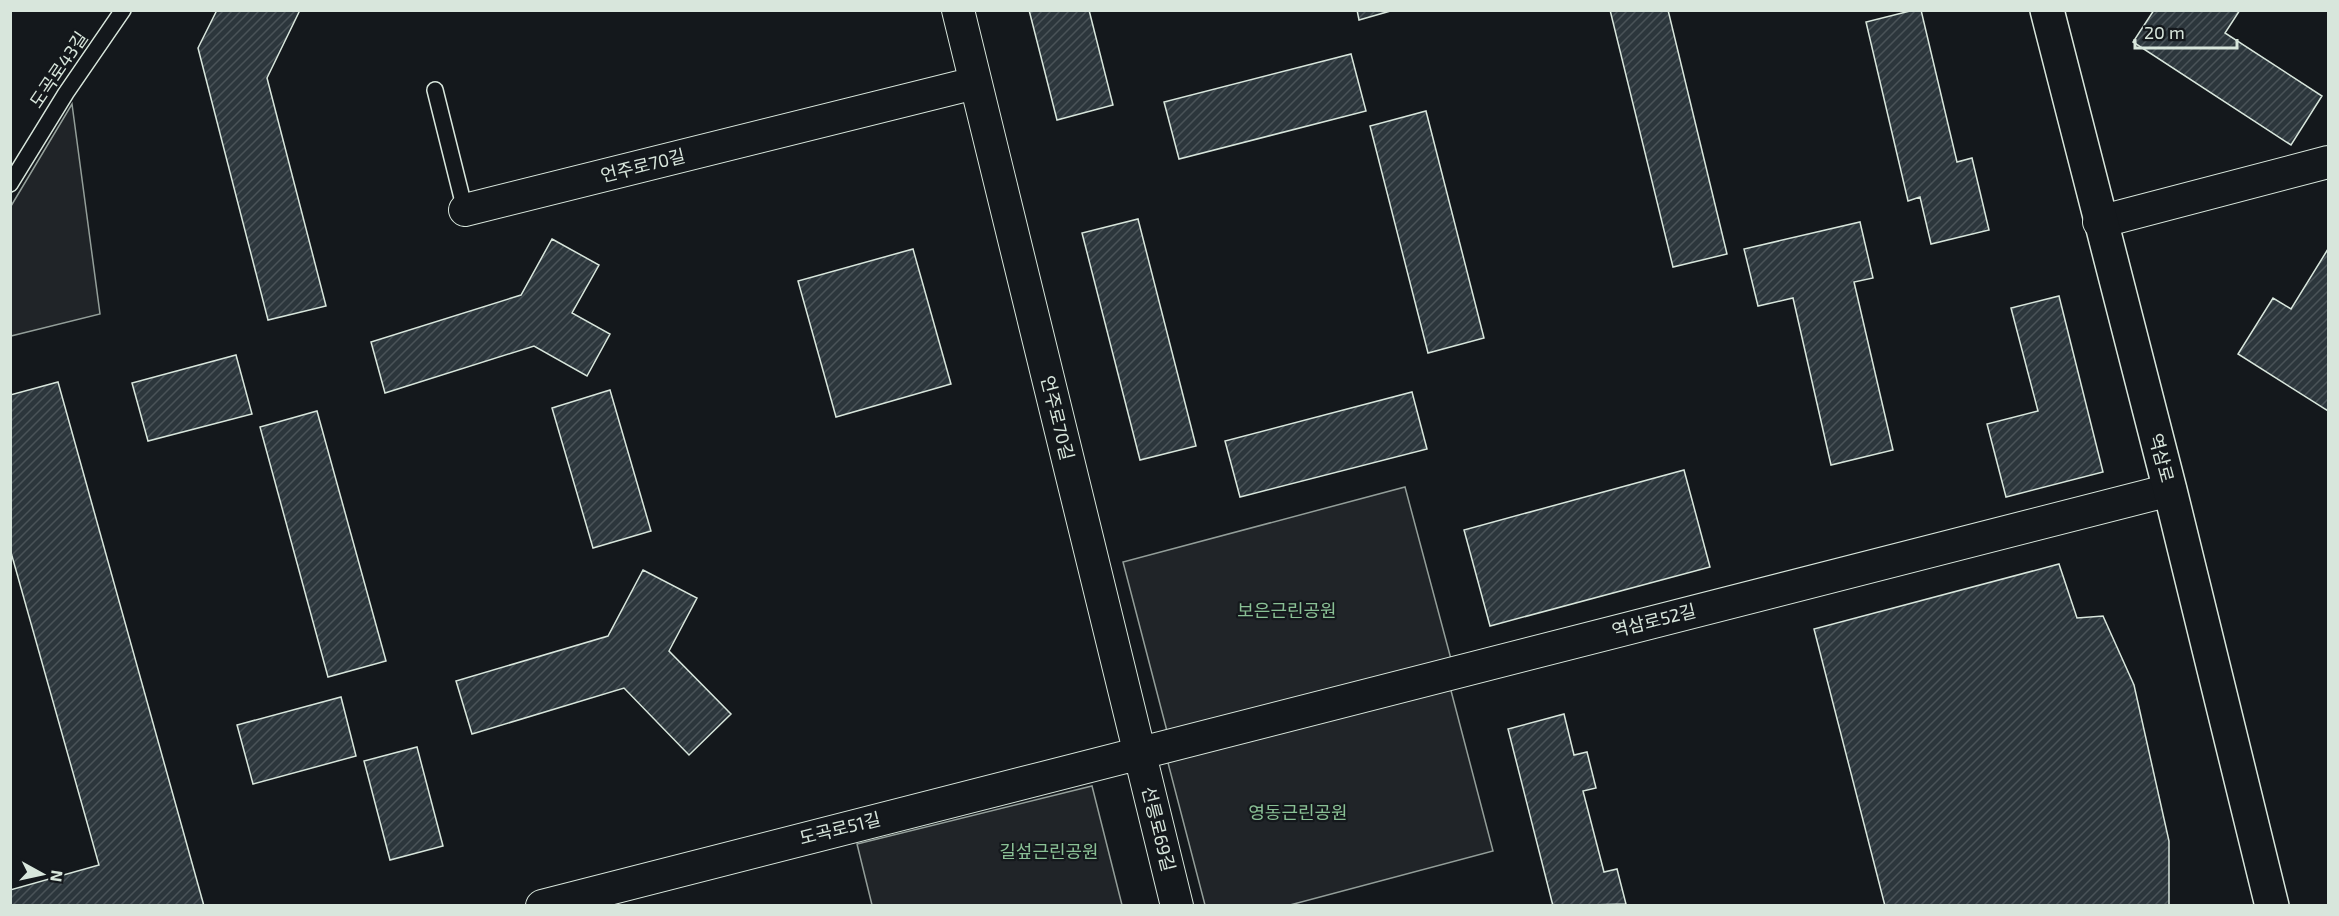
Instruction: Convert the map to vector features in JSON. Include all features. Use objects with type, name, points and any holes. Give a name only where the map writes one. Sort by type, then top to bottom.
[{"type":"main road","name":"역삼로","points":[[2047,10],[2170,490],[2272,906]]},
{"type":"street","name":"언주로70길","points":[[958,10],[1139,753]]},
{"type":"street","name":"언주로70길","points":[[465,210],[975,83]]},
{"type":"street","points":[[2100,222],[2328,162]]},
{"type":"street","name":"역삼로52길","points":[[1139,753],[2170,490]]},
{"type":"street","name":"도곡로51길","points":[[542,906],[1139,753]]},
{"type":"street","name":"선릉로69길","points":[[1139,753],[1177,906]]},
{"type":"lane","name":"도곡로43길","points":[[10,184],[66,93],[123,10]]},
{"type":"lane","name":"언주로70길","points":[[435,90],[465,210]]},
{"type":"green space","points":[[72,104],[100,314],[11,336],[11,206]]},
{"type":"green space","name":"보은근린공원","points":[[1405,487],[1451,659],[1168,735],[1123,562]]},
{"type":"green space","name":"영동근린공원","points":[[1449,683],[1493,851],[1290,905],[1205,905],[1167,759]]},
{"type":"green space","name":"길섶근린공원","points":[[1092,786],[1122,905],[872,905],[857,844]]},
{"type":"building","points":[[217,10],[300,10],[267,78],[326,306],[268,320],[198,48]]},
{"type":"building","points":[[1029,10],[1089,10],[1113,105],[1057,120]]},
{"type":"building","points":[[1357,10],[1394,10],[1359,20]]},
{"type":"building","points":[[1610,10],[1668,10],[1727,254],[1673,267]]},
{"type":"building","points":[[1921,10],[1957,162],[1972,158],[1989,230],[1931,244],[1920,197],[1908,201],[1866,22]]},
{"type":"building","points":[[2154,10],[2240,10],[2225,33],[2322,96],[2291,145],[2133,42]]},
{"type":"building","points":[[1351,54],[1366,111],[1179,159],[1164,102]]},
{"type":"building","points":[[1426,111],[1484,338],[1428,353],[1370,126]]},
{"type":"building","points":[[1138,219],[1196,446],[1140,460],[1082,233]]},
{"type":"building","points":[[1860,222],[1873,278],[1854,282],[1893,450],[1831,465],[1793,298],[1758,306],[1744,249]]},
{"type":"building","points":[[552,239],[599,265],[572,313],[610,334],[587,376],[534,346],[385,393],[371,342],[521,295]]},
{"type":"building","points":[[913,249],[951,384],[836,417],[798,281]]},
{"type":"building","points":[[2328,249],[2328,411],[2238,354],[2273,298],[2291,309]]},
{"type":"building","points":[[2059,296],[2103,472],[2006,497],[1987,424],[2038,411],[2011,308]]},
{"type":"building","points":[[236,355],[252,414],[148,441],[132,383]]},
{"type":"building","points":[[58,382],[204,906],[10,906],[10,890],[99,865],[10,549],[10,395]]},
{"type":"building","points":[[610,390],[651,531],[593,548],[552,408]]},
{"type":"building","points":[[1412,392],[1427,449],[1240,497],[1225,441]]},
{"type":"building","points":[[317,411],[386,661],[328,677],[260,427]]},
{"type":"building","points":[[1684,470],[1710,567],[1490,626],[1464,530]]},
{"type":"building","points":[[2059,564],[2077,618],[2103,616],[2134,685],[2169,841],[2169,906],[1885,906],[1814,629]]},
{"type":"building","points":[[643,570],[697,598],[669,651],[731,714],[689,755],[624,688],[472,734],[456,681],[608,636]]},
{"type":"building","points":[[341,697],[356,756],[253,784],[237,725]]},
{"type":"building","points":[[1564,714],[1574,755],[1587,752],[1596,788],[1583,791],[1604,872],[1617,869],[1626,904],[1553,906],[1508,729]]},
{"type":"building","points":[[417,747],[443,846],[390,860],[364,761]]}]
